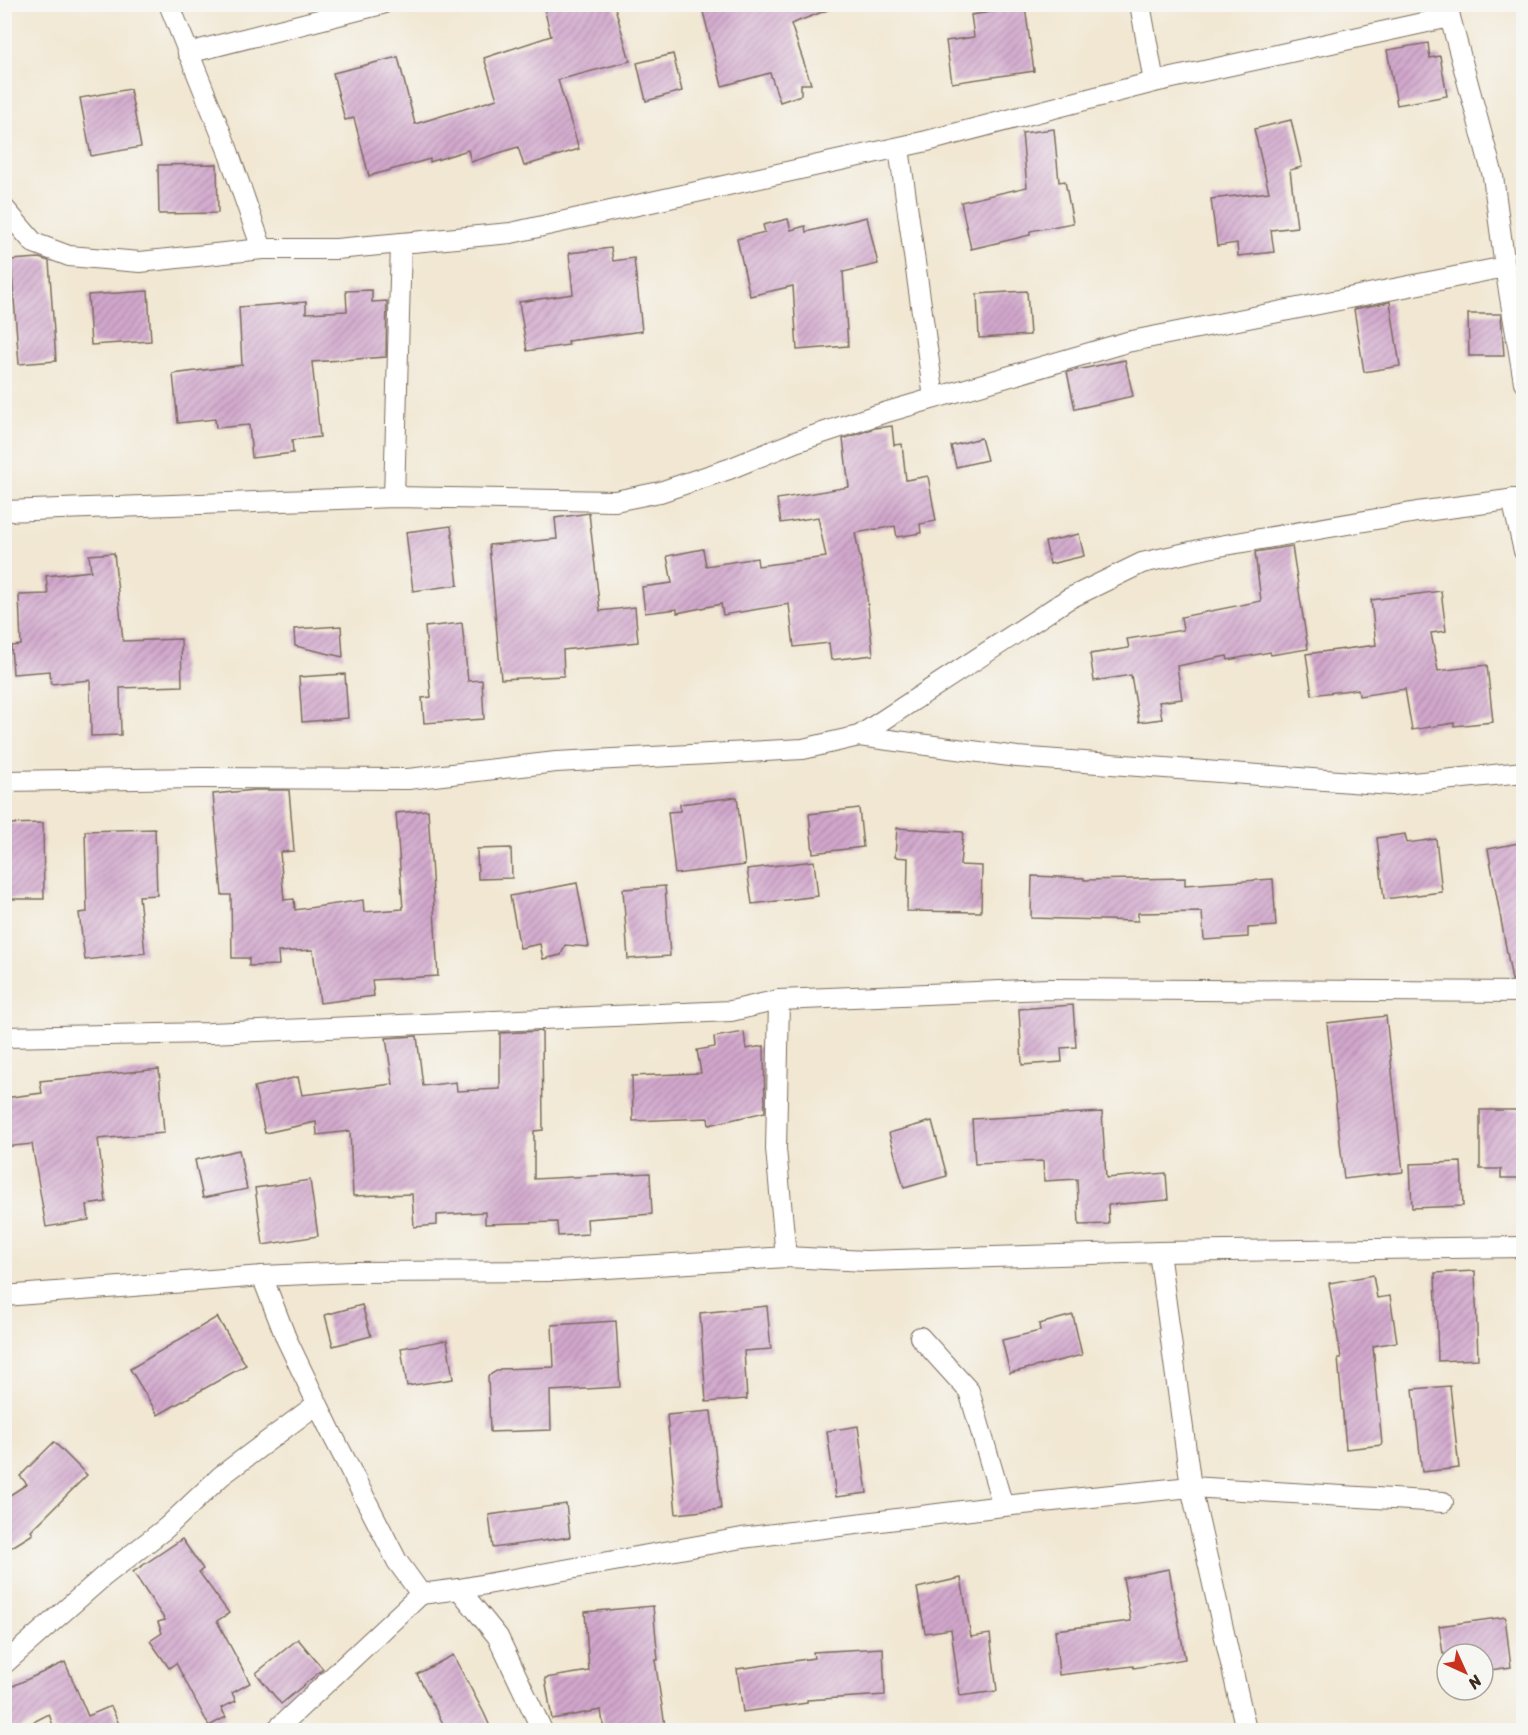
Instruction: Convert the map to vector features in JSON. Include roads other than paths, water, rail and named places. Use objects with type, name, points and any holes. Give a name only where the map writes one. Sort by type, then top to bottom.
[{"type":"street","points":[[169,4],[227,148],[262,249]]},
{"type":"street","points":[[188,53],[382,4]]},
{"type":"street","points":[[1140,4],[1154,82]]},
{"type":"street","points":[[4,208],[34,243],[69,256],[140,262],[262,249],[336,249],[511,233],[899,148],[1154,82],[1448,11],[1493,176],[1504,267],[1524,382]]},
{"type":"street","points":[[899,148],[934,398]]},
{"type":"street","points":[[394,497],[400,243]]},
{"type":"street","points":[[4,511],[394,497],[615,501],[660,492],[709,476],[795,442],[934,398],[1127,342],[1504,267]]},
{"type":"street","points":[[4,781],[200,778],[408,779],[556,762],[803,749],[859,736],[1068,599],[1142,562],[1208,548],[1417,512],[1518,498],[1524,551]]},
{"type":"street","points":[[859,736],[1017,757],[1392,785],[1524,772]]},
{"type":"street","points":[[4,1037],[210,1033],[731,1011],[779,1000],[1047,989],[1524,992]]},
{"type":"street","points":[[779,1000],[776,1149],[786,1257]]},
{"type":"street","points":[[4,1296],[262,1276],[353,1272],[558,1272],[786,1257],[866,1261],[1159,1252],[1524,1247]]},
{"type":"street","points":[[1159,1252],[1191,1486],[1245,1731]]},
{"type":"street","points":[[262,1276],[317,1404],[397,1561],[421,1594]]},
{"type":"street","points":[[920,1337],[969,1391],[1003,1506]]},
{"type":"street","points":[[4,1664],[104,1576],[166,1528],[222,1476],[317,1404]]},
{"type":"street","points":[[276,1731],[421,1594],[742,1538],[1191,1486],[1443,1502]]},
{"type":"street","points":[[459,1589],[498,1637],[542,1731]]}]
